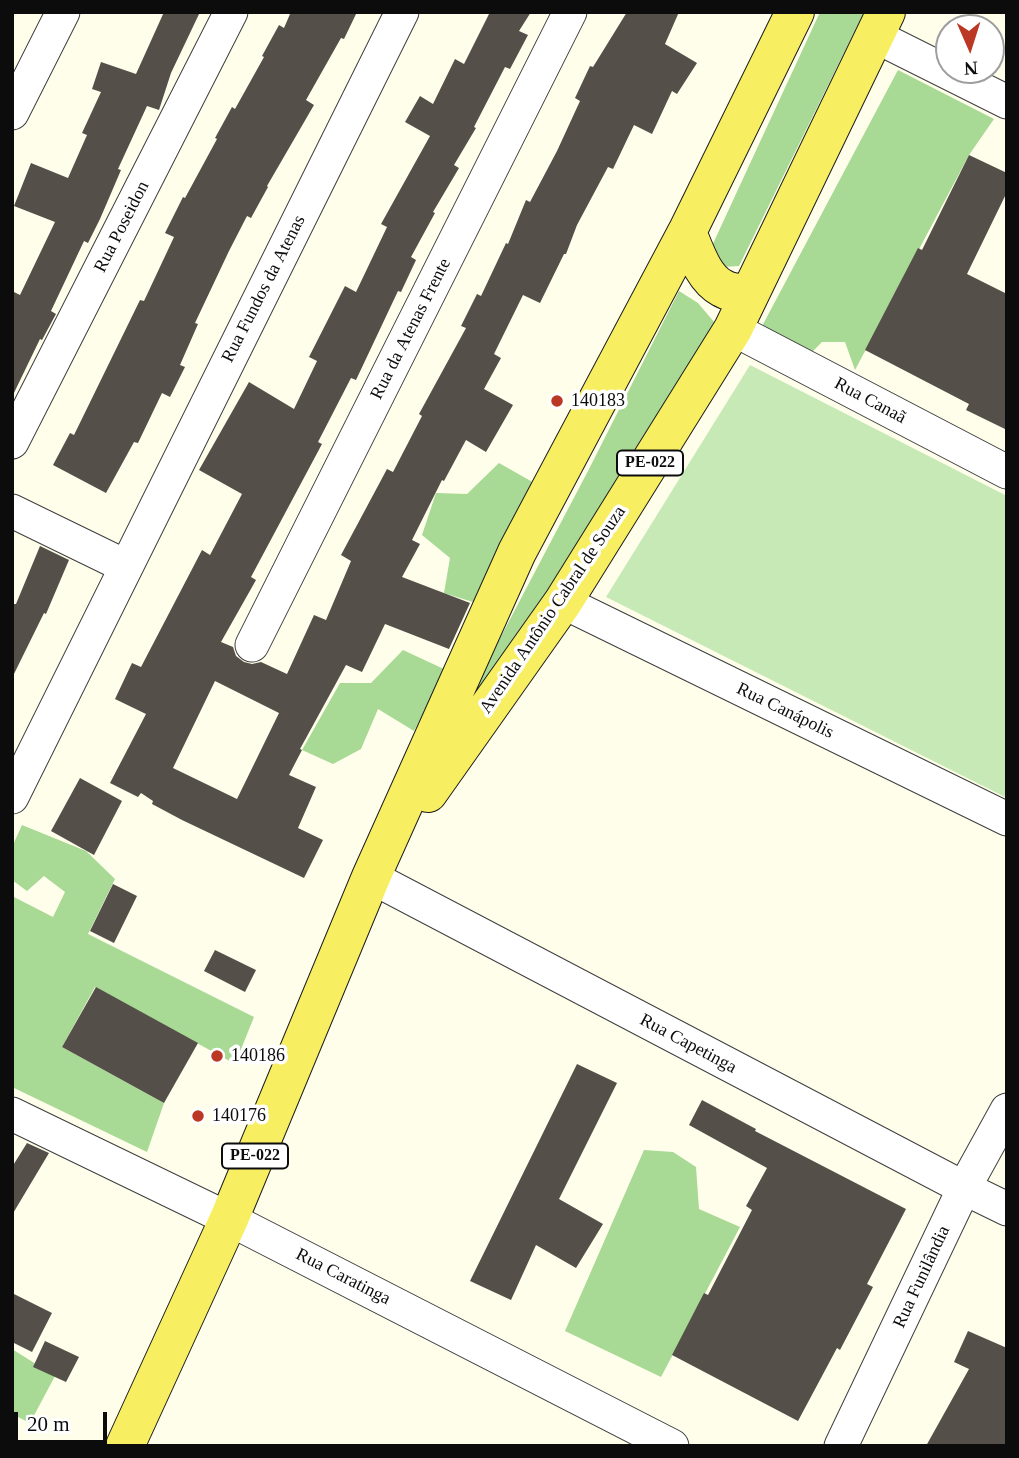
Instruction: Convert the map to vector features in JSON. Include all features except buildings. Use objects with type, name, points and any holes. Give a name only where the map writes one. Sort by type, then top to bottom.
[{"type":"main road","name":"Avenida Antônio Cabral de Souza","points":[[125,1446],[229,1219],[375,870],[517,552],[687,232],[795,12]]},
{"type":"main road","name":"Avenida Antônio Cabral de Souza","points":[[375,870],[563,602],[733,329],[881,24]]},
{"type":"main road","points":[[687,232],[703,267],[714,282],[733,292],[750,294]]},
{"type":"street","points":[[12,113],[63,12]]},
{"type":"street","name":"Rua Poseidon","points":[[12,442],[231,12]]},
{"type":"street","name":"Rua Fundos da Atenas","points":[[12,797],[402,12]]},
{"type":"street","name":"Rua da Atenas Frente","points":[[252,645],[570,12]]},
{"type":"street","points":[[881,24],[1007,102]]},
{"type":"street","name":"Rua Canaã","points":[[733,329],[1007,472]]},
{"type":"street","points":[[12,511],[125,566]]},
{"type":"street","name":"Rua Canápolis","points":[[563,602],[1007,819]]},
{"type":"street","name":"Rua Capetinga","points":[[375,870],[1007,1209]]},
{"type":"street","name":"Rua Funilândia","points":[[841,1446],[964,1188],[1007,1110]]},
{"type":"street","name":"Rua Caratinga","points":[[12,1114],[229,1219],[671,1446]]},
{"type":"green space","points":[[820,12],[864,12],[739,266],[723,267],[711,248]]},
{"type":"green space","points":[[898,70],[994,119],[969,155],[855,370],[845,342],[822,342],[812,352],[760,330]]},
{"type":"green space","points":[[679,291],[698,303],[714,322],[627,472],[437,758],[588,471]]},
{"type":"green space","points":[[750,365],[1007,496],[1007,798],[606,597]]},
{"type":"green space","points":[[499,463],[536,484],[476,603],[444,593],[450,558],[422,535],[436,493],[467,494]]},
{"type":"green space","points":[[403,650],[446,670],[414,731],[378,709],[361,749],[333,764],[302,750],[340,683],[371,683]]},
{"type":"green space","points":[[22,825],[86,851],[115,879],[88,934],[254,1017],[235,1064],[95,987],[62,1047],[164,1103],[147,1152],[12,1087],[12,896],[53,917],[65,892],[44,876],[27,891],[12,880],[12,847]]},
{"type":"green space","points":[[644,1150],[673,1152],[696,1167],[699,1209],[740,1227],[661,1377],[565,1331]]},
{"type":"green space","points":[[12,1349],[55,1376],[30,1423],[12,1414]]},
{"type":"place","name":"140183","points":[[557,401]]},
{"type":"place","name":"140186","points":[[217,1056]]},
{"type":"place","name":"140176","points":[[198,1116]]}]
